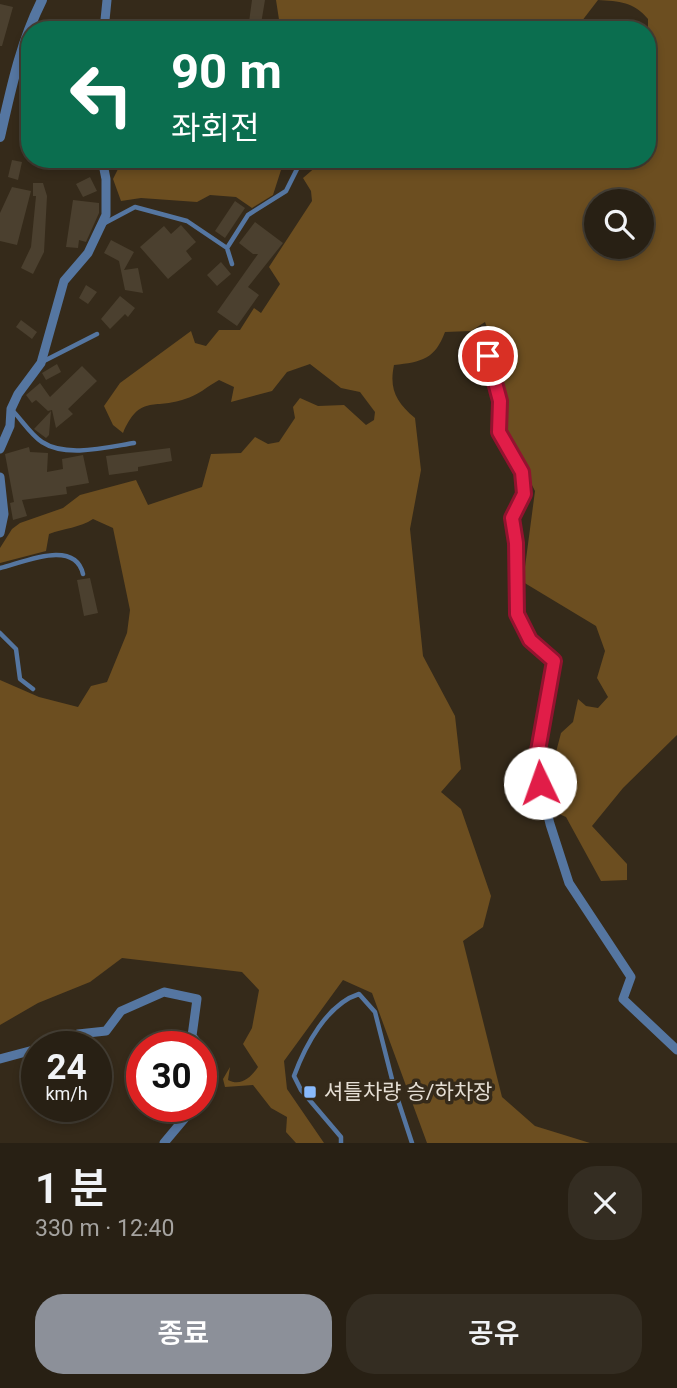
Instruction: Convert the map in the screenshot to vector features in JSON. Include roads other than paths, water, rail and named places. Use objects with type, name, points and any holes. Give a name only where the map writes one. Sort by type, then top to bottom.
[{"type":"street","points":[[33,21],[42,0]]},
{"type":"street","points":[[105,21],[107,0]]},
{"type":"street","points":[[0,137],[21,51]]},
{"type":"street","points":[[0,449],[10,426],[11,410],[18,394],[41,363],[64,281],[88,253],[106,215],[104,168]]},
{"type":"street","points":[[488,356],[500,401],[499,432],[522,472],[524,494],[512,518],[516,543],[517,614],[530,640],[554,661],[536,762],[550,824],[569,883],[631,977],[623,999],[677,1050]]},
{"type":"street","points":[[0,477],[4,514],[0,533]]},
{"type":"street","points":[[106,1031],[121,1011],[164,992],[197,999],[193,1031]]},
{"type":"street","points":[[0,1059],[21,1053]]},
{"type":"street","points":[[164,1143],[182,1122]]},
{"type":"lane","points":[[227,248],[248,215],[286,191],[297,169]]},
{"type":"lane","points":[[102,225],[135,207],[187,221],[227,248],[232,264]]},
{"type":"lane","points":[[41,363],[97,334]]},
{"type":"lane","points":[[11,410],[41,442],[57,448],[98,448],[134,443]]},
{"type":"lane","points":[[0,568],[26,558],[64,555],[73,559],[83,574]]},
{"type":"lane","points":[[0,634],[16,649],[20,679],[33,689]]},
{"type":"lane","points":[[341,1143],[341,1137],[301,1090],[294,1076],[303,1053],[333,1010],[345,998],[359,993],[375,1012],[395,1091],[412,1143]]},
{"type":"place","name":"셔틀차량 승/하차장","points":[[310,1092]]}]
